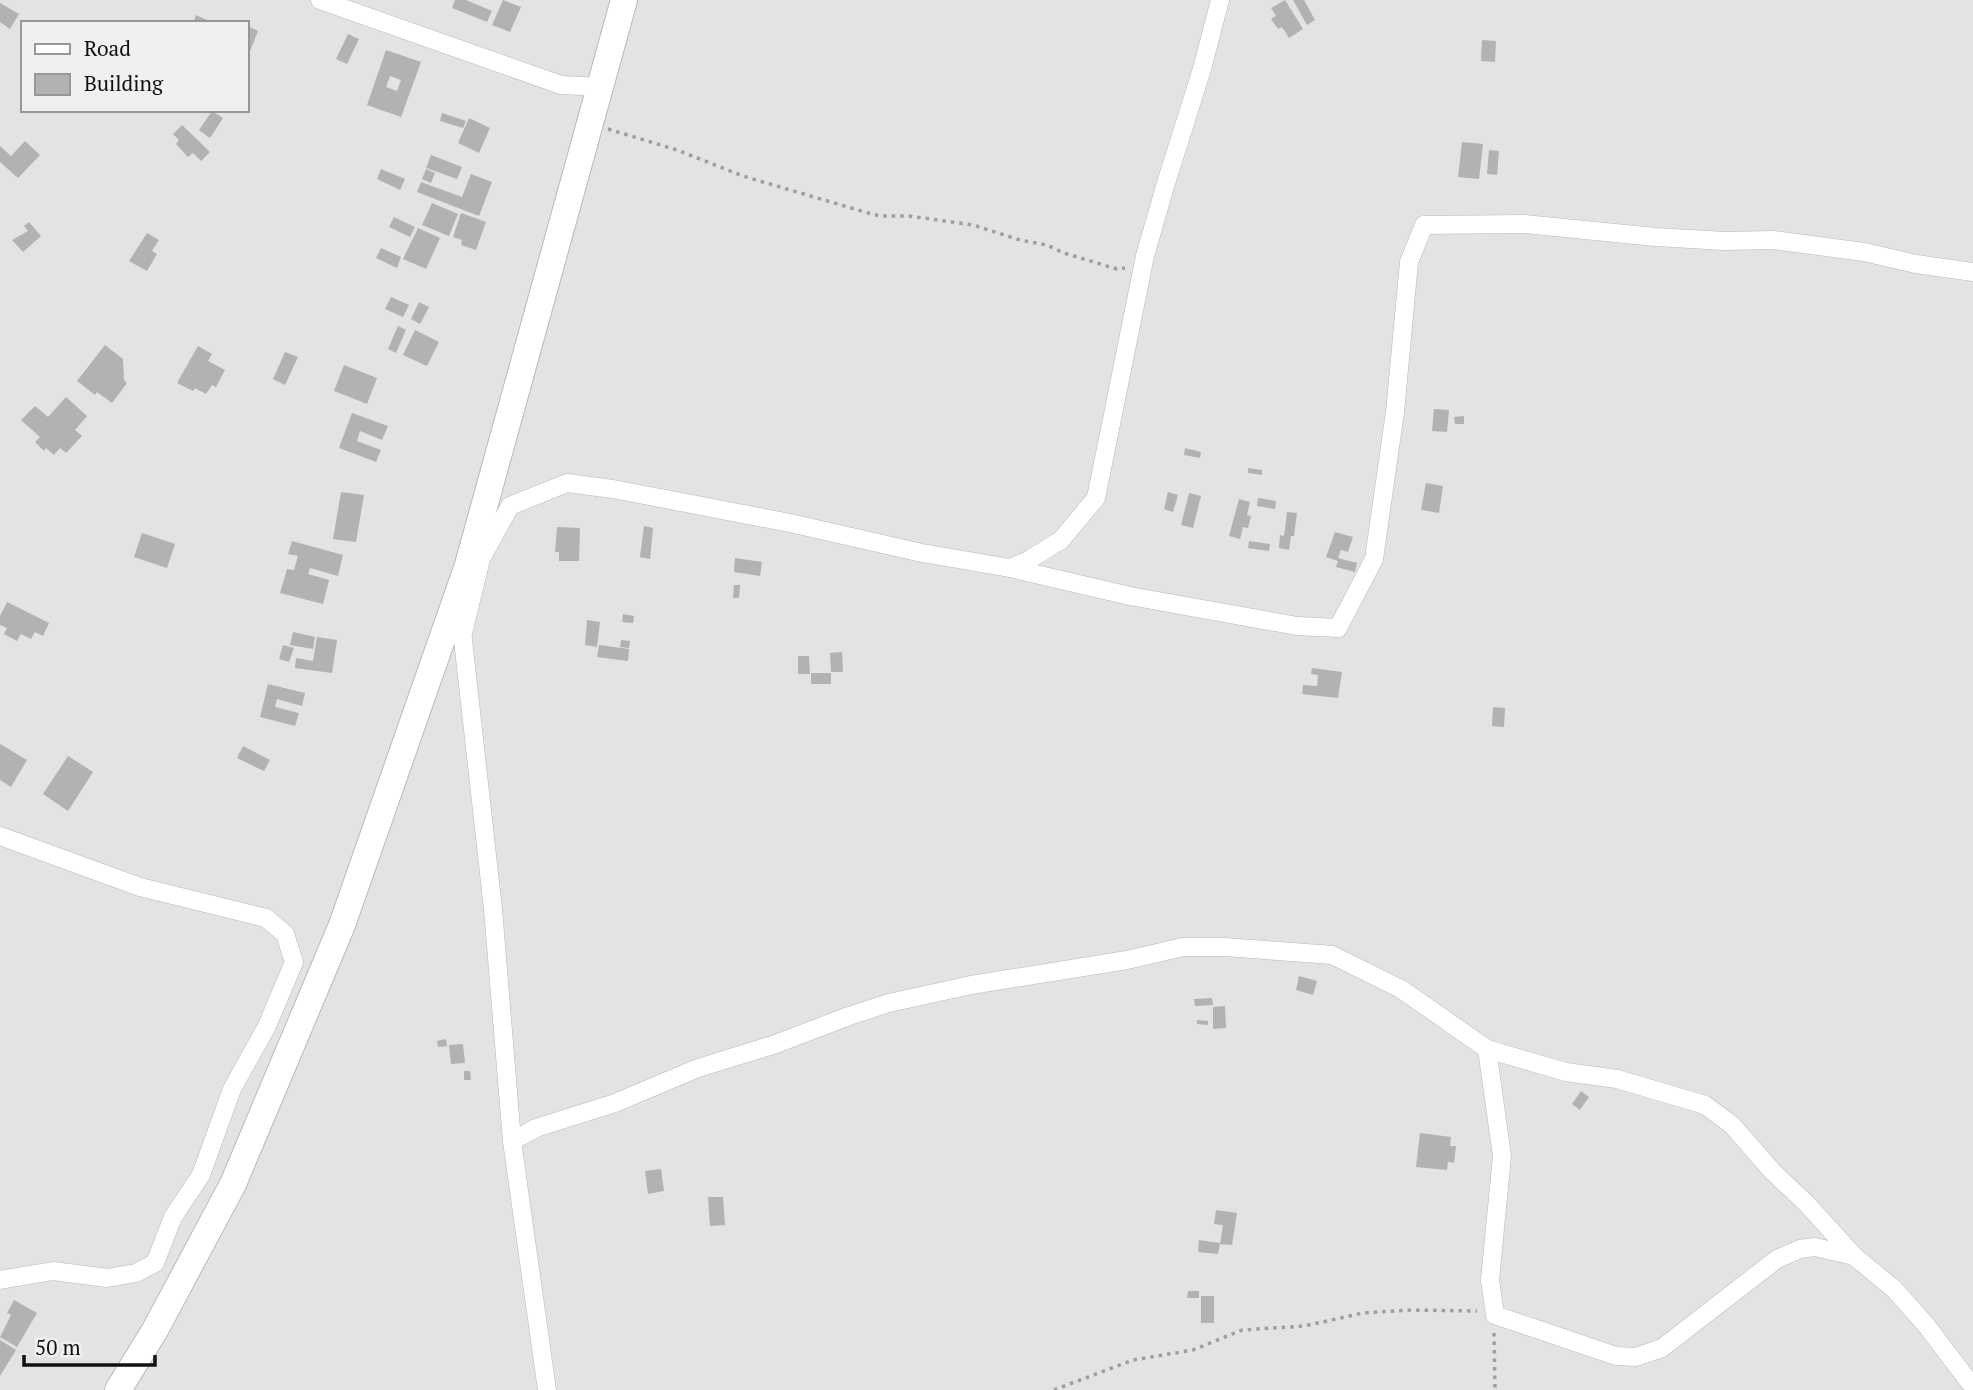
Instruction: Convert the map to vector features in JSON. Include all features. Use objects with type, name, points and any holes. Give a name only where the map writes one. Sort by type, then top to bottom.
[{"type":"highway","points":[[118,1390],[155,1330],[238,1172],[342,925],[468,565],[624,0]]},
{"type":"street","points":[[320,0],[561,85],[600,87]]},
{"type":"street","points":[[1010,568],[1027,561],[1060,540],[1096,498],[1144,265],[1220,0]]},
{"type":"street","points":[[463,633],[481,559],[510,506],[567,483],[613,488],[1245,617],[1297,626],[1338,628],[1374,559],[1395,411],[1409,262],[1424,225],[1524,224],[1725,241],[1773,240],[1864,252],[1916,264],[1973,272]]},
{"type":"street","points":[[458,592],[494,909],[512,1141],[547,1390]]},
{"type":"street","points":[[0,836],[140,887],[267,918],[285,934],[294,962],[267,1026],[232,1089],[201,1175],[173,1217],[155,1263],[136,1273],[107,1278],[53,1271],[0,1280]]},
{"type":"street","points":[[512,1141],[536,1128],[615,1103],[698,1068],[773,1045],[889,1003],[971,985],[1127,960],[1183,947],[1249,948],[1332,955],[1401,989],[1487,1049],[1566,1072],[1617,1079],[1705,1105],[1732,1125],[1854,1256],[1894,1289],[1926,1325],[1973,1387]]},
{"type":"street","points":[[1487,1049],[1502,1156],[1490,1280],[1495,1315],[1616,1356],[1636,1357],[1662,1349],[1777,1259],[1815,1247],[1854,1256]]},
{"type":"path","points":[[588,129],[599,127],[649,140],[743,176],[880,216],[909,216],[973,225],[1117,268],[1144,265]]},
{"type":"path","points":[[1054,1390],[1133,1360],[1194,1350],[1242,1330],[1304,1326],[1363,1313],[1411,1310],[1480,1311],[1495,1315],[1495,1390]]},
{"type":"building","points":[[455,0],[466,0],[492,11],[487,22],[452,8]]},
{"type":"building","points":[[503,0],[521,7],[510,32],[492,25]]},
{"type":"building","points":[[1285,0],[1303,29],[1289,38],[1282,27],[1278,29],[1271,19],[1276,16],[1271,8]]},
{"type":"building","points":[[1293,0],[1304,0],[1315,20],[1307,25]]},
{"type":"building","points":[[0,3],[19,14],[10,29],[0,22]]},
{"type":"building","points":[[196,15],[207,20],[206,21],[194,21]]},
{"type":"building","points":[[248,26],[258,31],[248,56]]},
{"type":"building","points":[[348,34],[359,39],[347,64],[336,59]]},
{"type":"building","points":[[1482,40],[1496,41],[1495,62],[1481,61]]},
{"type":"building","points":[[386,50],[421,62],[401,117],[367,105]],"holes":[[[390,76],[401,80],[397,91],[386,87]]]},
{"type":"building","points":[[211,112],[223,118],[210,138],[199,130]]},
{"type":"building","points":[[442,113],[466,121],[463,128],[440,121]]},
{"type":"building","points":[[469,118],[490,128],[479,153],[458,143]]},
{"type":"building","points":[[182,125],[210,152],[201,161],[193,153],[188,157],[176,144],[179,140],[173,134]]},
{"type":"building","points":[[25,141],[40,155],[18,178],[0,162],[0,146],[11,156]]},
{"type":"building","points":[[1462,142],[1483,144],[1479,179],[1458,177]]},
{"type":"building","points":[[1489,150],[1499,151],[1497,175],[1487,174]]},
{"type":"building","points":[[431,155],[462,167],[457,179],[426,168]]},
{"type":"building","points":[[381,169],[405,179],[400,190],[377,179]]},
{"type":"building","points":[[426,169],[435,173],[431,183],[422,179]]},
{"type":"building","points":[[471,174],[492,182],[479,216],[417,192],[421,182],[462,197]]},
{"type":"building","points":[[432,203],[458,214],[449,236],[422,225]]},
{"type":"building","points":[[461,213],[486,222],[476,250],[461,245],[462,240],[453,237]]},
{"type":"building","points":[[394,217],[415,227],[410,237],[389,227]]},
{"type":"building","points":[[29,222],[41,236],[23,252],[12,240],[28,231],[24,226]]},
{"type":"building","points":[[418,228],[440,238],[426,269],[403,259]]},
{"type":"building","points":[[147,233],[159,240],[152,251],[157,254],[147,271],[129,261]]},
{"type":"building","points":[[381,248],[401,257],[397,268],[376,258]]},
{"type":"building","points":[[391,297],[409,305],[403,317],[385,309]]},
{"type":"building","points":[[419,302],[429,307],[420,324],[411,319]]},
{"type":"building","points":[[398,326],[406,330],[396,353],[388,349]]},
{"type":"building","points":[[415,330],[439,342],[427,366],[403,355]]},
{"type":"building","points":[[105,345],[123,359],[124,380],[127,383],[112,403],[97,392],[95,395],[77,381]]},
{"type":"building","points":[[198,346],[212,354],[208,361],[225,370],[216,387],[212,385],[206,394],[177,383]]},
{"type":"building","points":[[285,352],[298,357],[285,385],[273,379]]},
{"type":"building","points":[[344,365],[377,378],[367,404],[334,391]]},
{"type":"building","points":[[66,397],[87,416],[75,430],[82,436],[66,453],[60,448],[54,455],[46,448],[44,451],[35,442],[40,437],[21,420],[35,406],[48,417]]},
{"type":"building","points":[[1434,409],[1449,410],[1447,432],[1432,431]]},
{"type":"building","points":[[352,413],[388,426],[382,440],[360,431],[357,441],[381,450],[376,462],[339,448]]},
{"type":"building","points":[[1464,416],[1464,424],[1455,424],[1454,417]]},
{"type":"building","points":[[1185,448],[1201,452],[1200,458],[1184,455]]},
{"type":"building","points":[[1248,468],[1262,470],[1262,475],[1248,473]]},
{"type":"building","points":[[1426,483],[1443,486],[1439,513],[1421,510]]},
{"type":"building","points":[[341,492],[364,495],[356,542],[333,539]]},
{"type":"building","points":[[1168,492],[1178,495],[1173,512],[1164,509]]},
{"type":"building","points":[[1189,493],[1201,496],[1193,528],[1181,525]]},
{"type":"building","points":[[1258,498],[1276,501],[1275,509],[1257,506]]},
{"type":"building","points":[[1239,499],[1250,502],[1247,515],[1251,516],[1248,528],[1243,527],[1240,539],[1229,536]]},
{"type":"building","points":[[1287,512],[1297,513],[1289,550],[1279,548],[1280,535],[1284,536]]},
{"type":"building","points":[[644,526],[653,528],[650,559],[640,557]]},
{"type":"building","points":[[557,527],[580,528],[579,561],[559,561],[559,552],[555,552]]},
{"type":"building","points":[[1335,532],[1353,537],[1348,552],[1341,550],[1338,558],[1357,563],[1355,572],[1336,567],[1338,561],[1326,557]]},
{"type":"building","points":[[142,533],[175,544],[167,568],[134,557]]},
{"type":"building","points":[[292,541],[343,555],[338,576],[310,568],[308,574],[329,580],[323,604],[280,593],[287,569],[294,570],[298,556],[288,554]]},
{"type":"building","points":[[1249,541],[1270,544],[1269,551],[1248,548]]},
{"type":"building","points":[[735,558],[762,562],[760,576],[734,572]]},
{"type":"building","points":[[734,585],[740,585],[739,598],[733,598]]},
{"type":"building","points":[[7,602],[49,623],[43,636],[35,632],[31,639],[21,634],[17,641],[4,634],[7,628],[0,625],[0,616]]},
{"type":"building","points":[[623,614],[634,616],[633,623],[622,622]]},
{"type":"building","points":[[587,620],[600,622],[597,647],[585,645]]},
{"type":"building","points":[[293,632],[315,637],[313,649],[290,645]]},
{"type":"building","points":[[317,637],[337,640],[332,673],[295,668],[296,658],[313,661]]},
{"type":"building","points":[[621,640],[630,641],[629,648],[620,647]]},
{"type":"building","points":[[283,645],[294,648],[289,662],[279,659]]},
{"type":"building","points":[[599,645],[629,649],[628,661],[597,657]]},
{"type":"building","points":[[842,652],[843,672],[831,672],[830,653]]},
{"type":"building","points":[[798,656],[809,656],[810,674],[798,674]]},
{"type":"building","points":[[1312,668],[1342,672],[1338,698],[1302,694],[1303,685],[1317,686],[1318,675],[1311,674]]},
{"type":"building","points":[[811,673],[831,673],[831,684],[811,684]]},
{"type":"building","points":[[268,684],[305,693],[302,706],[277,699],[275,707],[299,713],[295,726],[260,717]]},
{"type":"building","points":[[1493,707],[1505,708],[1504,727],[1492,726]]},
{"type":"building","points":[[0,744],[27,760],[11,787],[0,780]]},
{"type":"building","points":[[243,746],[270,760],[264,771],[237,758]]},
{"type":"building","points":[[68,756],[93,772],[68,811],[43,794]]},
{"type":"building","points":[[1299,976],[1317,981],[1313,995],[1296,990]]},
{"type":"building","points":[[1212,998],[1213,1005],[1195,1006],[1194,999]]},
{"type":"building","points":[[1225,1006],[1226,1028],[1213,1029],[1213,1007]]},
{"type":"building","points":[[1197,1020],[1208,1021],[1208,1025],[1197,1024]]},
{"type":"building","points":[[446,1039],[447,1046],[438,1047],[437,1041]]},
{"type":"building","points":[[463,1044],[465,1063],[451,1064],[449,1045]]},
{"type":"building","points":[[464,1071],[470,1071],[471,1080],[464,1080]]},
{"type":"building","points":[[1581,1091],[1589,1097],[1580,1110],[1572,1104]]},
{"type":"building","points":[[1420,1133],[1451,1137],[1450,1146],[1456,1146],[1454,1163],[1448,1162],[1447,1170],[1416,1167]]},
{"type":"building","points":[[661,1169],[664,1191],[648,1194],[645,1171]]},
{"type":"building","points":[[708,1197],[723,1197],[725,1225],[710,1226]]},
{"type":"building","points":[[1216,1210],[1237,1213],[1232,1245],[1220,1244],[1223,1225],[1214,1224]]},
{"type":"building","points":[[1199,1240],[1220,1243],[1218,1254],[1198,1252]]},
{"type":"building","points":[[1188,1291],[1199,1291],[1199,1298],[1187,1298]]},
{"type":"building","points":[[1201,1296],[1214,1296],[1214,1323],[1201,1323]]},
{"type":"building","points":[[14,1300],[37,1313],[17,1347],[0,1337],[11,1315],[7,1313]]},
{"type":"building","points":[[0,1340],[16,1350],[0,1376]]}]
